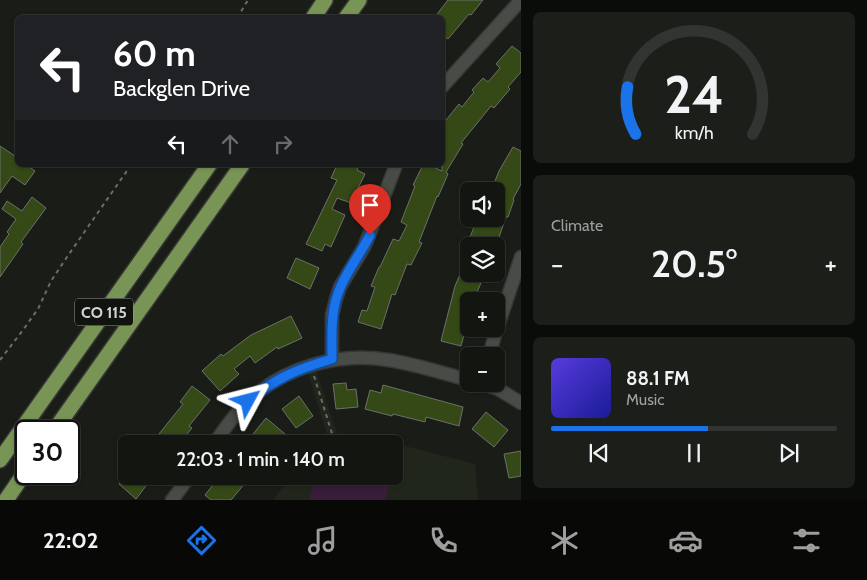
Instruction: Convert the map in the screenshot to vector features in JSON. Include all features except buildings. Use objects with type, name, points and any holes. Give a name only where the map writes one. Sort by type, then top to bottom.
[{"type":"highway","points":[[315,15],[325,0]]},
{"type":"highway","points":[[348,15],[359,0]]},
{"type":"highway","name":"CO 115","points":[[0,460],[208,167]]},
{"type":"highway","name":"CO 115","points":[[62,420],[241,167]]},
{"type":"highway","points":[[6,500],[16,485]]},
{"type":"street","points":[[445,83],[521,0]]},
{"type":"street","points":[[332,359],[332,315],[340,287],[370,235],[395,167]]},
{"type":"street","points":[[492,347],[521,258]]},
{"type":"street","points":[[220,435],[237,412],[261,390],[291,373],[332,359],[368,358],[388,360],[460,378]]},
{"type":"street","points":[[503,392],[521,403]]},
{"type":"street","points":[[172,500],[183,485]]},
{"type":"path","points":[[239,15],[248,0]]},
{"type":"path","points":[[0,360],[38,309],[51,281],[130,167]]},
{"type":"path","points":[[314,365],[313,375],[333,435]]},
{"type":"shaded area","points":[[316,371],[338,435],[327,435],[308,373]]},
{"type":"shaded area","points":[[403,445],[475,464],[478,500],[273,500],[284,485],[403,485]]},
{"type":"shaded area","points":[[313,485],[389,485],[385,500],[309,500]]},
{"type":"route","points":[[248,401],[275,381],[291,373],[332,359],[332,315],[336,299],[340,287],[370,235]]}]
